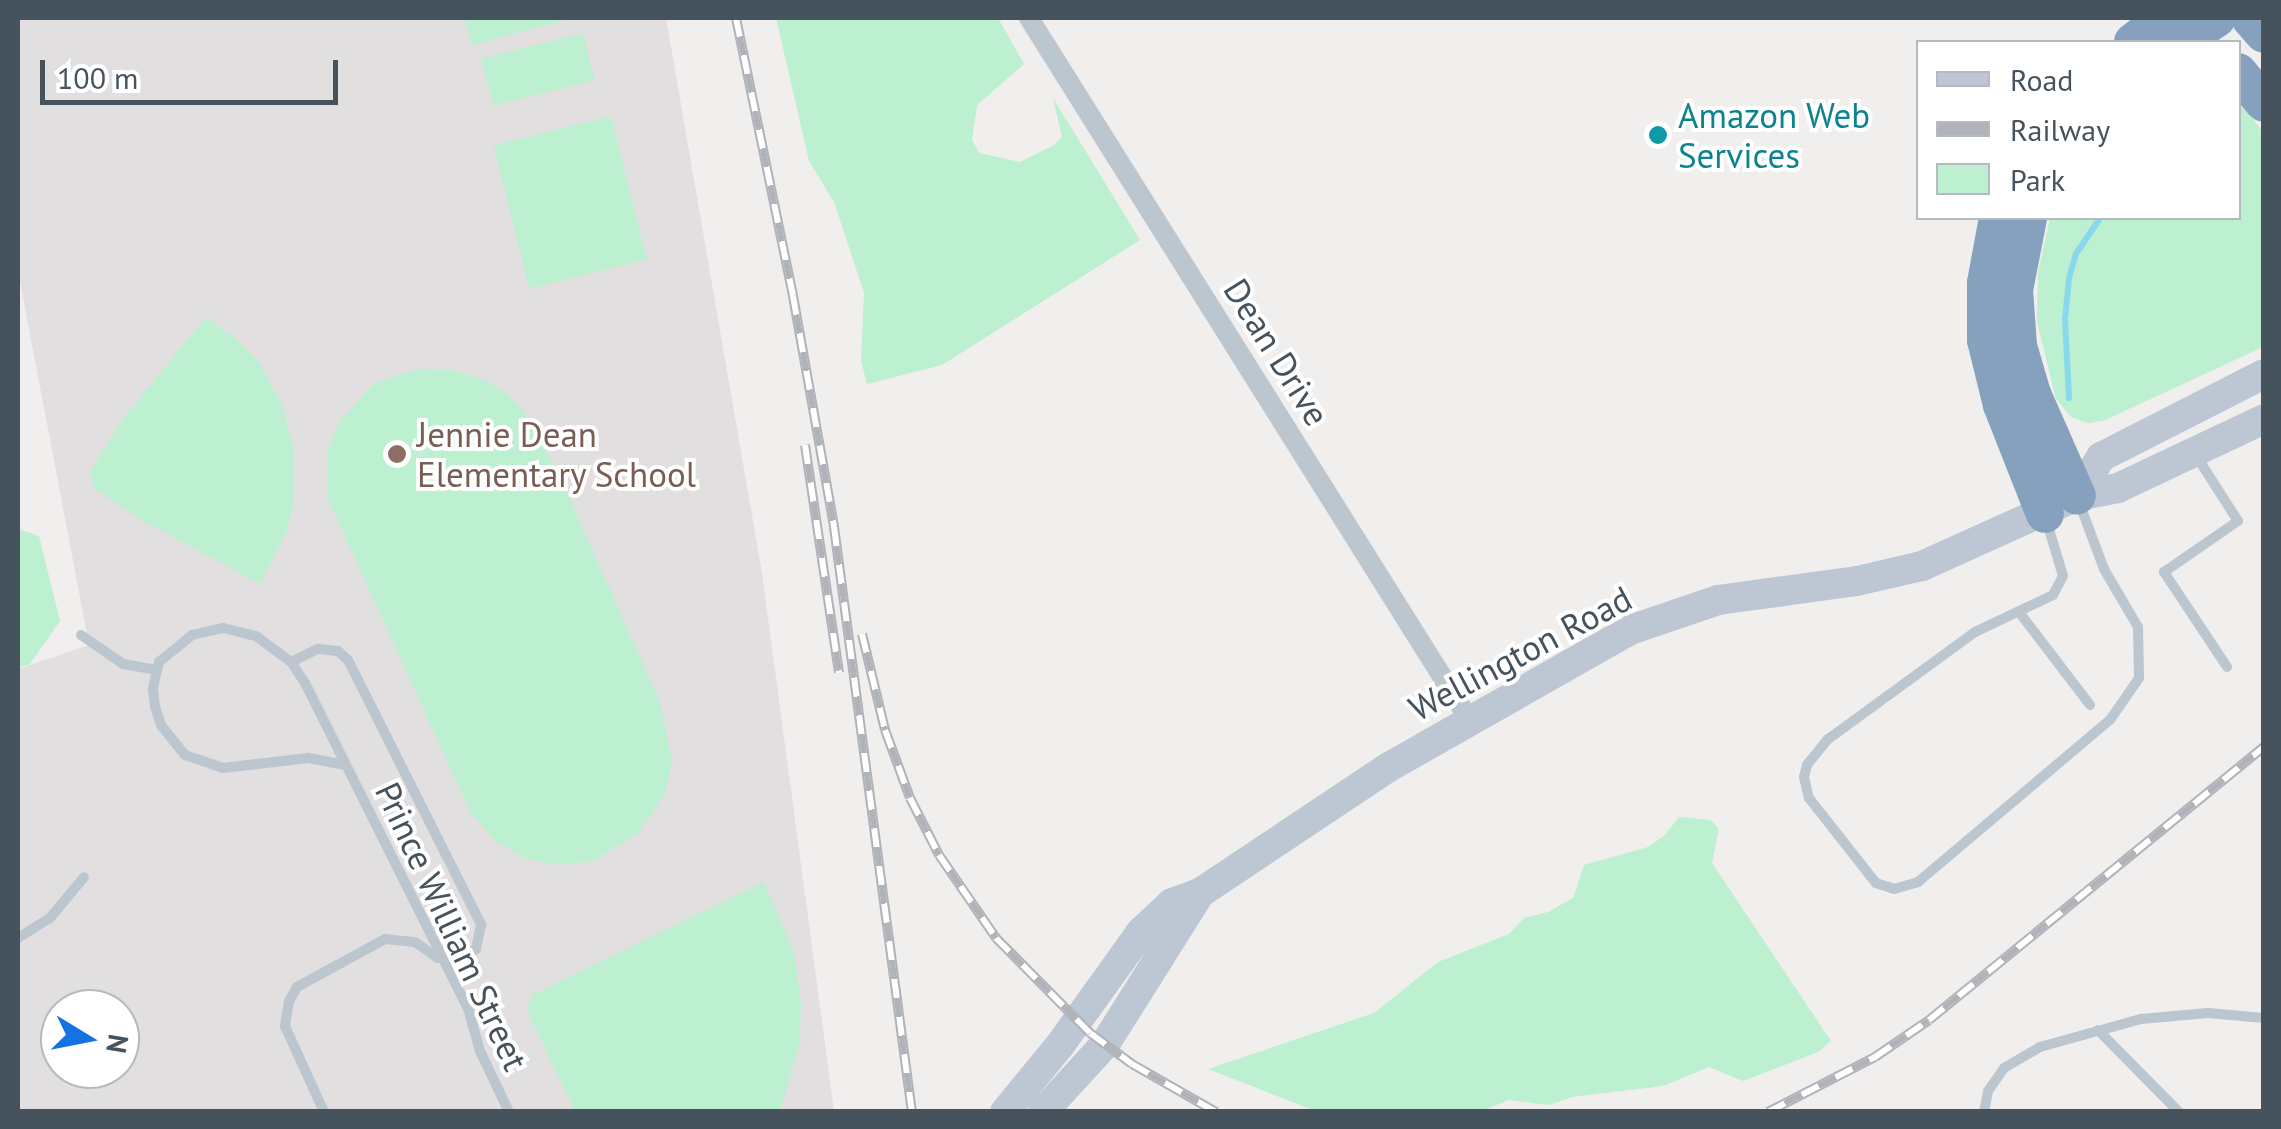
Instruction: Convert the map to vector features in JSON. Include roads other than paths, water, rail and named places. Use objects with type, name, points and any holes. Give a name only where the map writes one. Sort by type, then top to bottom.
[{"type":"highway","points":[[2136,40],[2166,18]]},
{"type":"highway","points":[[2250,18],[2264,34]]},
{"type":"highway","points":[[2241,76],[2264,104]]},
{"type":"highway","points":[[1998,220],[1986,283],[1986,340],[2002,406],[2061,505]]},
{"type":"highway","points":[[2028,220],[2016,276],[2018,346],[2061,505]]},
{"type":"main road","points":[[2061,505],[2101,458],[2264,374]]},
{"type":"main road","name":"Wellington Road","points":[[1005,1112],[1060,1046],[1141,932],[1172,903],[1200,894],[1275,839],[1630,630],[1718,600],[1900,573],[2061,505],[2118,488],[2264,419]]},
{"type":"main road","name":"Wellington Road","points":[[1043,1112],[1105,1044],[1200,894]]},
{"type":"street","name":"Dean Drive","points":[[1028,18],[1470,721]]},
{"type":"lane","points":[[2194,452],[2238,521],[2164,572],[2227,668]]},
{"type":"lane","points":[[2061,505],[2138,627],[2139,678],[2110,720],[1918,882],[1894,890],[1876,883],[1809,798],[1804,777],[1807,764],[1828,739],[1975,632],[2020,612],[2061,586],[2061,505]]},
{"type":"lane","points":[[2020,612],[2090,706]]},
{"type":"lane","name":"Prince William Street","points":[[345,765],[308,758],[245,768],[201,763],[185,755],[161,726],[153,688],[156,670],[176,644],[192,634],[223,628],[256,636],[291,662],[345,765],[471,1014],[480,1051],[510,1112]]},
{"type":"lane","points":[[81,634],[124,664],[156,670]]},
{"type":"lane","points":[[291,662],[318,649],[338,651],[348,660],[481,925],[476,949],[446,966],[424,946],[385,939],[297,987],[289,1001],[285,1026],[324,1112]]},
{"type":"lane","points":[[18,938],[50,918],[84,877]]},
{"type":"lane","points":[[1984,1112],[1988,1091],[2004,1068],[2040,1047],[2098,1030],[2179,1014],[2264,1018]]},
{"type":"lane","points":[[2098,1030],[2179,1112]]},
{"type":"waterway","points":[[2069,398],[2065,319],[2069,278],[2076,254],[2099,220]]},
{"type":"railway","points":[[736,18],[793,296],[834,527],[912,1112]]},
{"type":"railway","points":[[805,445],[839,672]]},
{"type":"railway","points":[[862,634],[885,730],[910,798],[939,855],[996,938],[1090,1033],[1132,1064],[1216,1112]]},
{"type":"railway","points":[[1768,1112],[1875,1057],[1929,1020],[2264,747]]},
{"type":"place","name":"Amazon Web Services","points":[[1658,135]]},
{"type":"place","name":"Jennie Dean Elementary School","points":[[397,454]]}]
